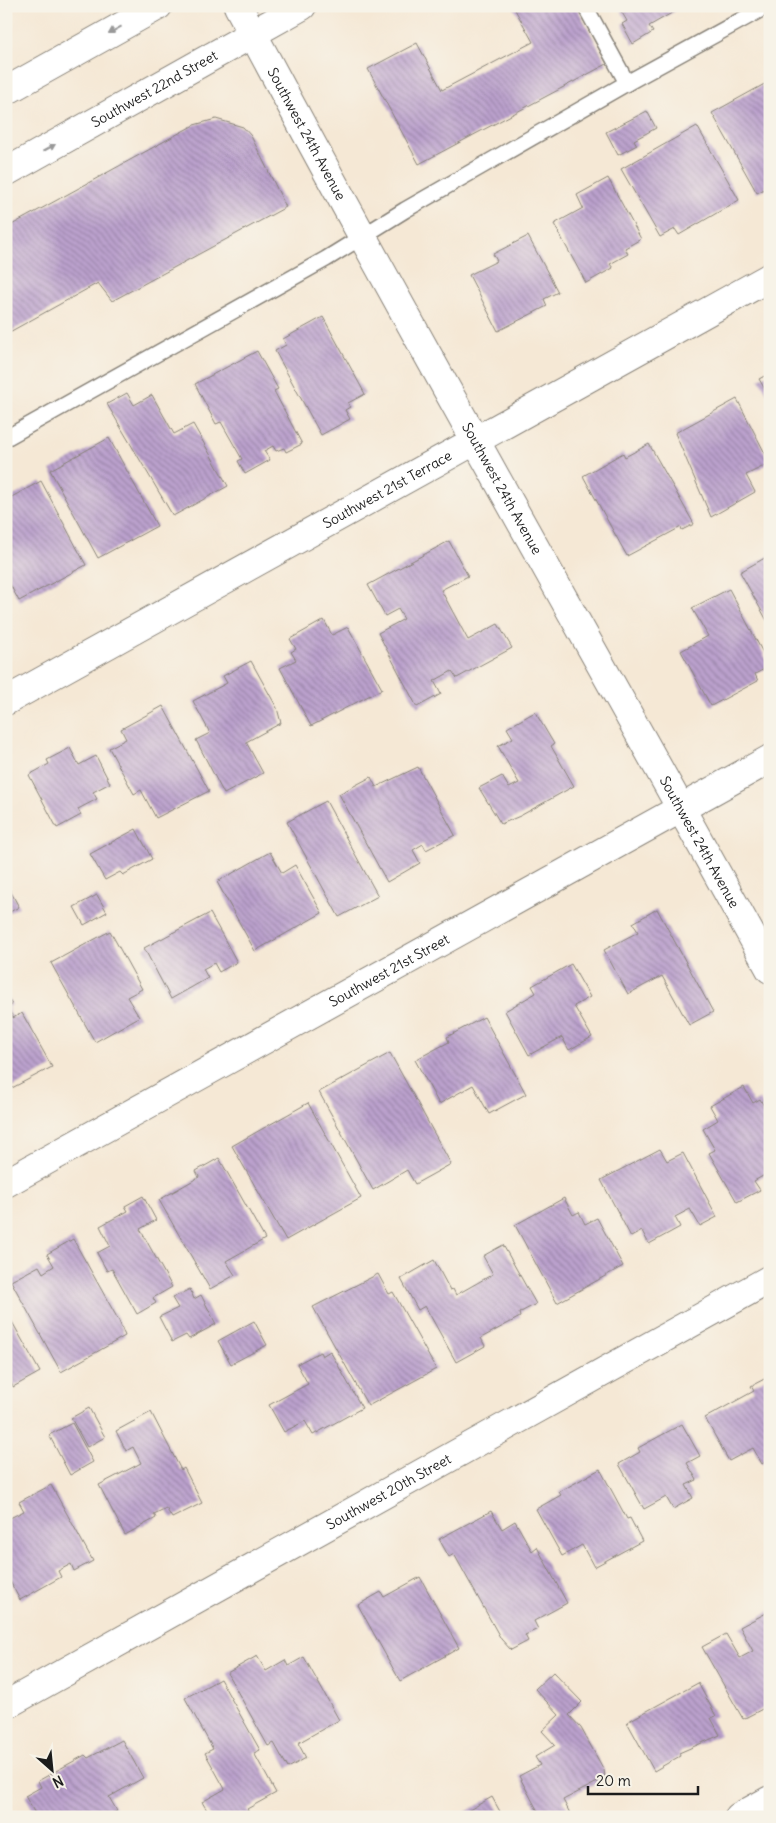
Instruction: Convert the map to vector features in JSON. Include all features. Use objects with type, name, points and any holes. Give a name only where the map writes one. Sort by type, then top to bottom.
[{"type":"street","points":[[6,91],[158,6]]},
{"type":"street","name":"Southwest 24th Avenue","points":[[238,6],[362,237],[770,969]]},
{"type":"street","name":"Southwest 22nd Street","points":[[6,172],[302,6]]},
{"type":"street","name":"Southwest 21st Terrace","points":[[6,701],[770,277]]},
{"type":"street","name":"Southwest 21st Street","points":[[6,1183],[770,759]]},
{"type":"street","name":"Southwest 20th Street","points":[[6,1705],[770,1279]]},
{"type":"street","points":[[739,1817],[770,1800]]},
{"type":"lane","points":[[585,6],[627,83]]},
{"type":"lane","points":[[6,438],[326,259],[405,210],[627,83],[767,6]]},
{"type":"building","points":[[513,6],[576,6],[607,64],[419,164],[368,69],[417,43],[442,90],[533,42]]},
{"type":"building","points":[[618,6],[684,6],[649,26],[653,32],[633,44],[622,24],[627,21]]},
{"type":"building","points":[[770,81],[770,186],[757,193],[712,113]]},
{"type":"building","points":[[647,111],[656,128],[634,140],[637,145],[618,155],[606,132]]},
{"type":"building","points":[[216,119],[243,127],[251,136],[286,207],[112,301],[98,283],[6,334],[6,228],[194,125]]},
{"type":"building","points":[[697,126],[739,200],[679,235],[675,229],[660,237],[621,169]]},
{"type":"building","points":[[608,178],[641,239],[625,248],[628,254],[610,264],[613,268],[586,283],[554,224],[583,208],[577,195]]},
{"type":"building","points":[[528,236],[558,292],[544,299],[547,306],[498,331],[469,275],[497,261],[493,254]]},
{"type":"building","points":[[323,317],[365,394],[348,403],[350,407],[345,410],[350,419],[321,435],[275,351],[286,345],[283,339]]},
{"type":"building","points":[[257,351],[278,389],[274,391],[302,444],[286,452],[284,448],[276,451],[273,446],[264,451],[270,460],[245,474],[238,461],[242,459],[221,422],[216,424],[195,384]]},
{"type":"building","points":[[770,373],[770,398],[759,379]]},
{"type":"building","points":[[127,393],[134,405],[152,395],[174,434],[193,424],[228,486],[173,516],[107,404]]},
{"type":"building","points":[[737,399],[770,463],[746,475],[755,492],[711,517],[675,433]]},
{"type":"building","points":[[109,438],[157,526],[98,558],[50,470]]},
{"type":"building","points":[[649,444],[694,524],[682,530],[681,527],[627,556],[583,476],[623,453],[625,457]]},
{"type":"building","points":[[41,481],[86,565],[19,601],[6,577],[6,500]]},
{"type":"building","points":[[449,541],[468,576],[441,590],[468,640],[498,624],[512,648],[457,678],[452,671],[434,681],[441,694],[417,707],[378,633],[404,619],[398,609],[385,616],[368,585]]},
{"type":"building","points":[[770,555],[770,626],[740,572]]},
{"type":"building","points":[[729,589],[770,666],[755,674],[758,681],[711,706],[681,651],[708,636],[692,608]]},
{"type":"building","points":[[324,620],[332,635],[348,627],[382,689],[311,726],[280,668],[296,660],[291,652],[296,649],[290,639]]},
{"type":"building","points":[[251,661],[277,708],[281,723],[246,742],[263,773],[224,794],[196,740],[210,733],[193,701],[227,683],[223,676]]},
{"type":"building","points":[[163,706],[209,791],[156,818],[141,790],[134,794],[109,748],[126,739],[121,729]]},
{"type":"building","points":[[535,712],[554,744],[551,746],[574,786],[520,816],[501,824],[479,788],[502,776],[509,788],[519,783],[498,746],[513,738],[507,728]]},
{"type":"building","points":[[70,748],[79,765],[96,756],[110,783],[93,792],[97,799],[78,809],[81,815],[57,828],[29,775],[49,764],[47,760]]},
{"type":"building","points":[[418,767],[455,835],[426,850],[423,844],[413,850],[420,863],[387,882],[339,794],[371,777],[376,787]]},
{"type":"building","points":[[326,801],[378,896],[339,917],[287,822]]},
{"type":"building","points":[[136,829],[152,859],[123,875],[120,872],[105,880],[90,854]]},
{"type":"building","points":[[270,852],[282,873],[295,865],[322,913],[255,951],[217,882]]},
{"type":"building","points":[[6,883],[19,907],[6,914]]},
{"type":"building","points":[[97,895],[107,912],[84,925],[74,907]]},
{"type":"building","points":[[657,909],[713,1012],[689,1025],[662,976],[628,994],[604,950],[638,932],[633,923]]},
{"type":"building","points":[[210,913],[237,962],[219,972],[214,963],[203,969],[208,978],[171,999],[144,948]]},
{"type":"building","points":[[110,931],[142,989],[127,997],[139,1017],[95,1042],[51,963]]},
{"type":"building","points":[[571,964],[590,997],[574,1006],[592,1037],[569,1050],[562,1037],[529,1055],[505,1011],[536,993],[532,986]]},
{"type":"building","points":[[6,995],[12,1005],[8,1008],[13,1018],[22,1013],[52,1067],[10,1089],[6,1082]]},
{"type":"building","points":[[484,1017],[526,1094],[489,1114],[473,1085],[439,1104],[415,1060],[449,1042],[447,1037]]},
{"type":"building","points":[[390,1053],[451,1164],[415,1184],[407,1170],[373,1190],[319,1092]]},
{"type":"building","points":[[744,1087],[753,1103],[760,1099],[770,1117],[770,1172],[754,1181],[760,1190],[737,1202],[709,1153],[715,1150],[703,1129],[718,1120],[710,1106]]},
{"type":"building","points":[[308,1103],[361,1198],[286,1240],[232,1146]]},
{"type":"building","points":[[660,1149],[667,1161],[683,1153],[717,1217],[700,1226],[690,1209],[675,1217],[680,1227],[649,1244],[642,1231],[631,1237],[601,1180]]},
{"type":"building","points":[[219,1158],[265,1239],[226,1261],[235,1275],[210,1289],[159,1200],[199,1177],[196,1171]]},
{"type":"building","points":[[143,1196],[156,1220],[140,1229],[172,1287],[153,1298],[156,1303],[137,1314],[112,1269],[107,1271],[97,1253],[110,1246],[100,1226],[128,1211],[125,1206]]},
{"type":"building","points":[[564,1198],[573,1215],[579,1212],[585,1224],[597,1218],[623,1266],[557,1303],[515,1225]]},
{"type":"building","points":[[73,1239],[119,1321],[125,1336],[61,1372],[11,1281],[39,1266],[43,1273],[54,1266],[47,1254]]},
{"type":"building","points":[[503,1245],[536,1304],[519,1313],[520,1317],[481,1338],[485,1346],[456,1362],[425,1306],[418,1310],[401,1279],[434,1260],[450,1290],[453,1289],[456,1295],[493,1274],[483,1256]]},
{"type":"building","points":[[378,1274],[389,1294],[393,1292],[436,1369],[368,1406],[313,1307]]},
{"type":"building","points":[[190,1289],[194,1299],[201,1295],[216,1324],[189,1339],[186,1335],[172,1342],[159,1317],[178,1308],[172,1298]]},
{"type":"building","points":[[6,1311],[40,1372],[13,1387],[6,1373]]},
{"type":"building","points":[[254,1321],[267,1345],[231,1364],[218,1341]]},
{"type":"building","points":[[330,1351],[362,1408],[313,1435],[305,1421],[284,1432],[269,1405],[308,1384],[297,1364],[320,1352],[322,1356]]},
{"type":"building","points":[[770,1376],[770,1459],[762,1464],[753,1448],[729,1461],[705,1418],[754,1391],[751,1386]]},
{"type":"building","points":[[89,1408],[105,1437],[87,1447],[71,1418]]},
{"type":"building","points":[[151,1412],[181,1470],[184,1468],[202,1503],[172,1518],[166,1508],[154,1514],[156,1518],[125,1535],[99,1485],[141,1463],[133,1447],[126,1451],[116,1431]]},
{"type":"building","points":[[72,1423],[93,1462],[70,1475],[49,1435]]},
{"type":"building","points":[[682,1424],[700,1456],[687,1463],[697,1480],[686,1485],[693,1498],[673,1509],[666,1497],[644,1509],[619,1464],[640,1452],[638,1448]]},
{"type":"building","points":[[600,1469],[627,1519],[630,1518],[642,1541],[594,1567],[582,1545],[562,1556],[536,1509],[561,1495],[559,1492]]},
{"type":"building","points":[[51,1485],[93,1561],[74,1571],[71,1564],[58,1571],[61,1577],[20,1600],[6,1574],[6,1520],[24,1511],[19,1502]]},
{"type":"building","points":[[491,1511],[502,1529],[515,1521],[532,1551],[537,1547],[567,1603],[534,1621],[538,1629],[525,1635],[528,1641],[511,1650],[501,1639],[454,1554],[449,1557],[439,1539]]},
{"type":"building","points":[[420,1577],[459,1648],[400,1681],[358,1605],[381,1592],[384,1597]]},
{"type":"building","points":[[770,1611],[770,1705],[743,1719],[702,1647],[726,1634],[740,1658],[753,1651],[740,1627]]},
{"type":"building","points":[[257,1656],[266,1671],[285,1660],[288,1666],[304,1657],[339,1720],[298,1743],[306,1758],[288,1768],[274,1743],[268,1746],[227,1673]]},
{"type":"building","points":[[553,1672],[582,1702],[569,1715],[581,1728],[604,1770],[605,1778],[563,1800],[572,1817],[541,1817],[519,1776],[540,1765],[535,1757],[555,1745],[542,1731],[559,1715],[535,1689]]},
{"type":"building","points":[[220,1679],[260,1750],[254,1753],[276,1793],[247,1809],[251,1817],[211,1817],[202,1802],[225,1789],[205,1753],[213,1749],[185,1698]]},
{"type":"building","points":[[698,1683],[716,1716],[711,1718],[720,1735],[679,1753],[680,1756],[654,1771],[627,1722]]},
{"type":"building","points":[[122,1740],[143,1778],[109,1797],[117,1811],[107,1817],[37,1817],[25,1796],[41,1787],[38,1781],[85,1755],[88,1758]]},
{"type":"building","points":[[492,1797],[503,1817],[457,1817]]}]
